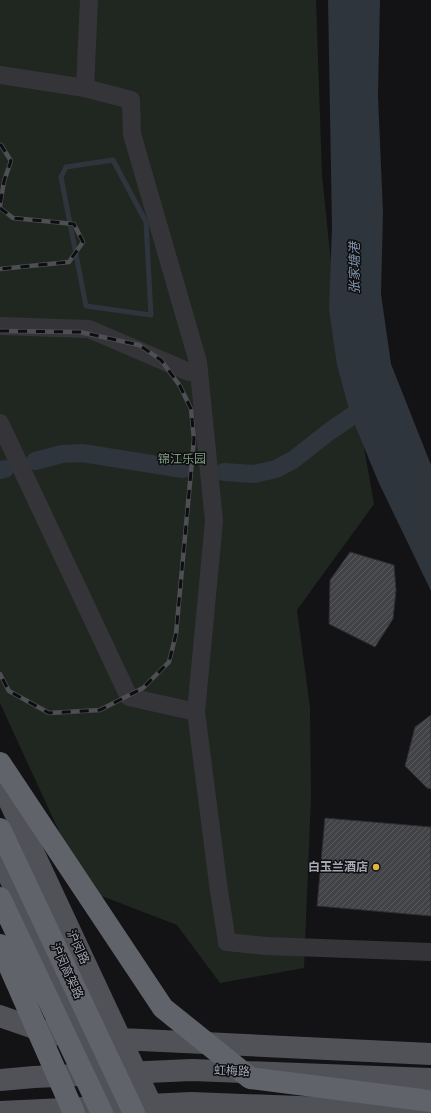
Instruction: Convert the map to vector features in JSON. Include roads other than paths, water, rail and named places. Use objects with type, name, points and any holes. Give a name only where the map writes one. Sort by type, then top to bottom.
[{"type":"highway","points":[[0,763],[163,1008],[250,1078],[431,1101]]},
{"type":"highway","name":"沪闵高架路","points":[[0,829],[134,1113]]},
{"type":"highway","points":[[0,898],[102,1113]]},
{"type":"highway","points":[[0,945],[74,1113]]},
{"type":"main road","name":"沪闵路","points":[[0,781],[155,1113]]},
{"type":"main road","points":[[0,857],[119,1113]]},
{"type":"main road","points":[[0,934],[84,1113]]},
{"type":"main road","points":[[0,1016],[34,1028],[96,1063]]},
{"type":"main road","points":[[46,1031],[121,1039],[431,1054]]},
{"type":"main road","name":"虹梅路","points":[[0,1080],[34,1077],[192,1070],[431,1079]]},
{"type":"main road","points":[[0,1112],[191,1103],[431,1112]]},
{"type":"street","points":[[85,88],[89,0]]},
{"type":"street","points":[[0,75],[85,88],[131,100],[132,134],[196,355],[199,374],[214,521],[196,712],[227,942],[266,946],[431,952]]},
{"type":"street","points":[[0,326],[89,329],[189,372],[199,374]]},
{"type":"street","points":[[0,423],[128,697],[196,712]]},
{"type":"water","name":"张家塘港","points":[[328,0],[380,0],[378,96],[383,213],[381,294],[391,364],[431,465],[431,591],[378,481],[350,413],[337,365],[329,309],[332,227]]},
{"type":"waterway","points":[[113,160],[146,222],[151,315],[86,306],[61,177],[66,167],[113,160]]},
{"type":"waterway","points":[[224,472],[254,474],[276,469],[293,460],[330,431],[371,403]]},
{"type":"waterway","points":[[35,461],[62,454],[82,453],[183,469]]},
{"type":"waterway","points":[[0,470],[5,469]]},
{"type":"railway","points":[[0,145],[11,161],[4,181],[0,206]]},
{"type":"railway","points":[[0,208],[13,218],[74,224],[83,242],[69,262],[0,269]]},
{"type":"railway","points":[[0,331],[80,332],[139,345],[161,360],[180,386],[191,409],[194,439],[176,634],[169,662],[143,688],[100,710],[49,713],[9,691],[0,674]]},
{"type":"place","name":"白玉兰酒店","points":[[376,867]]},
{"type":"park label","name":"锦江乐园","points":[[182,459]]}]
